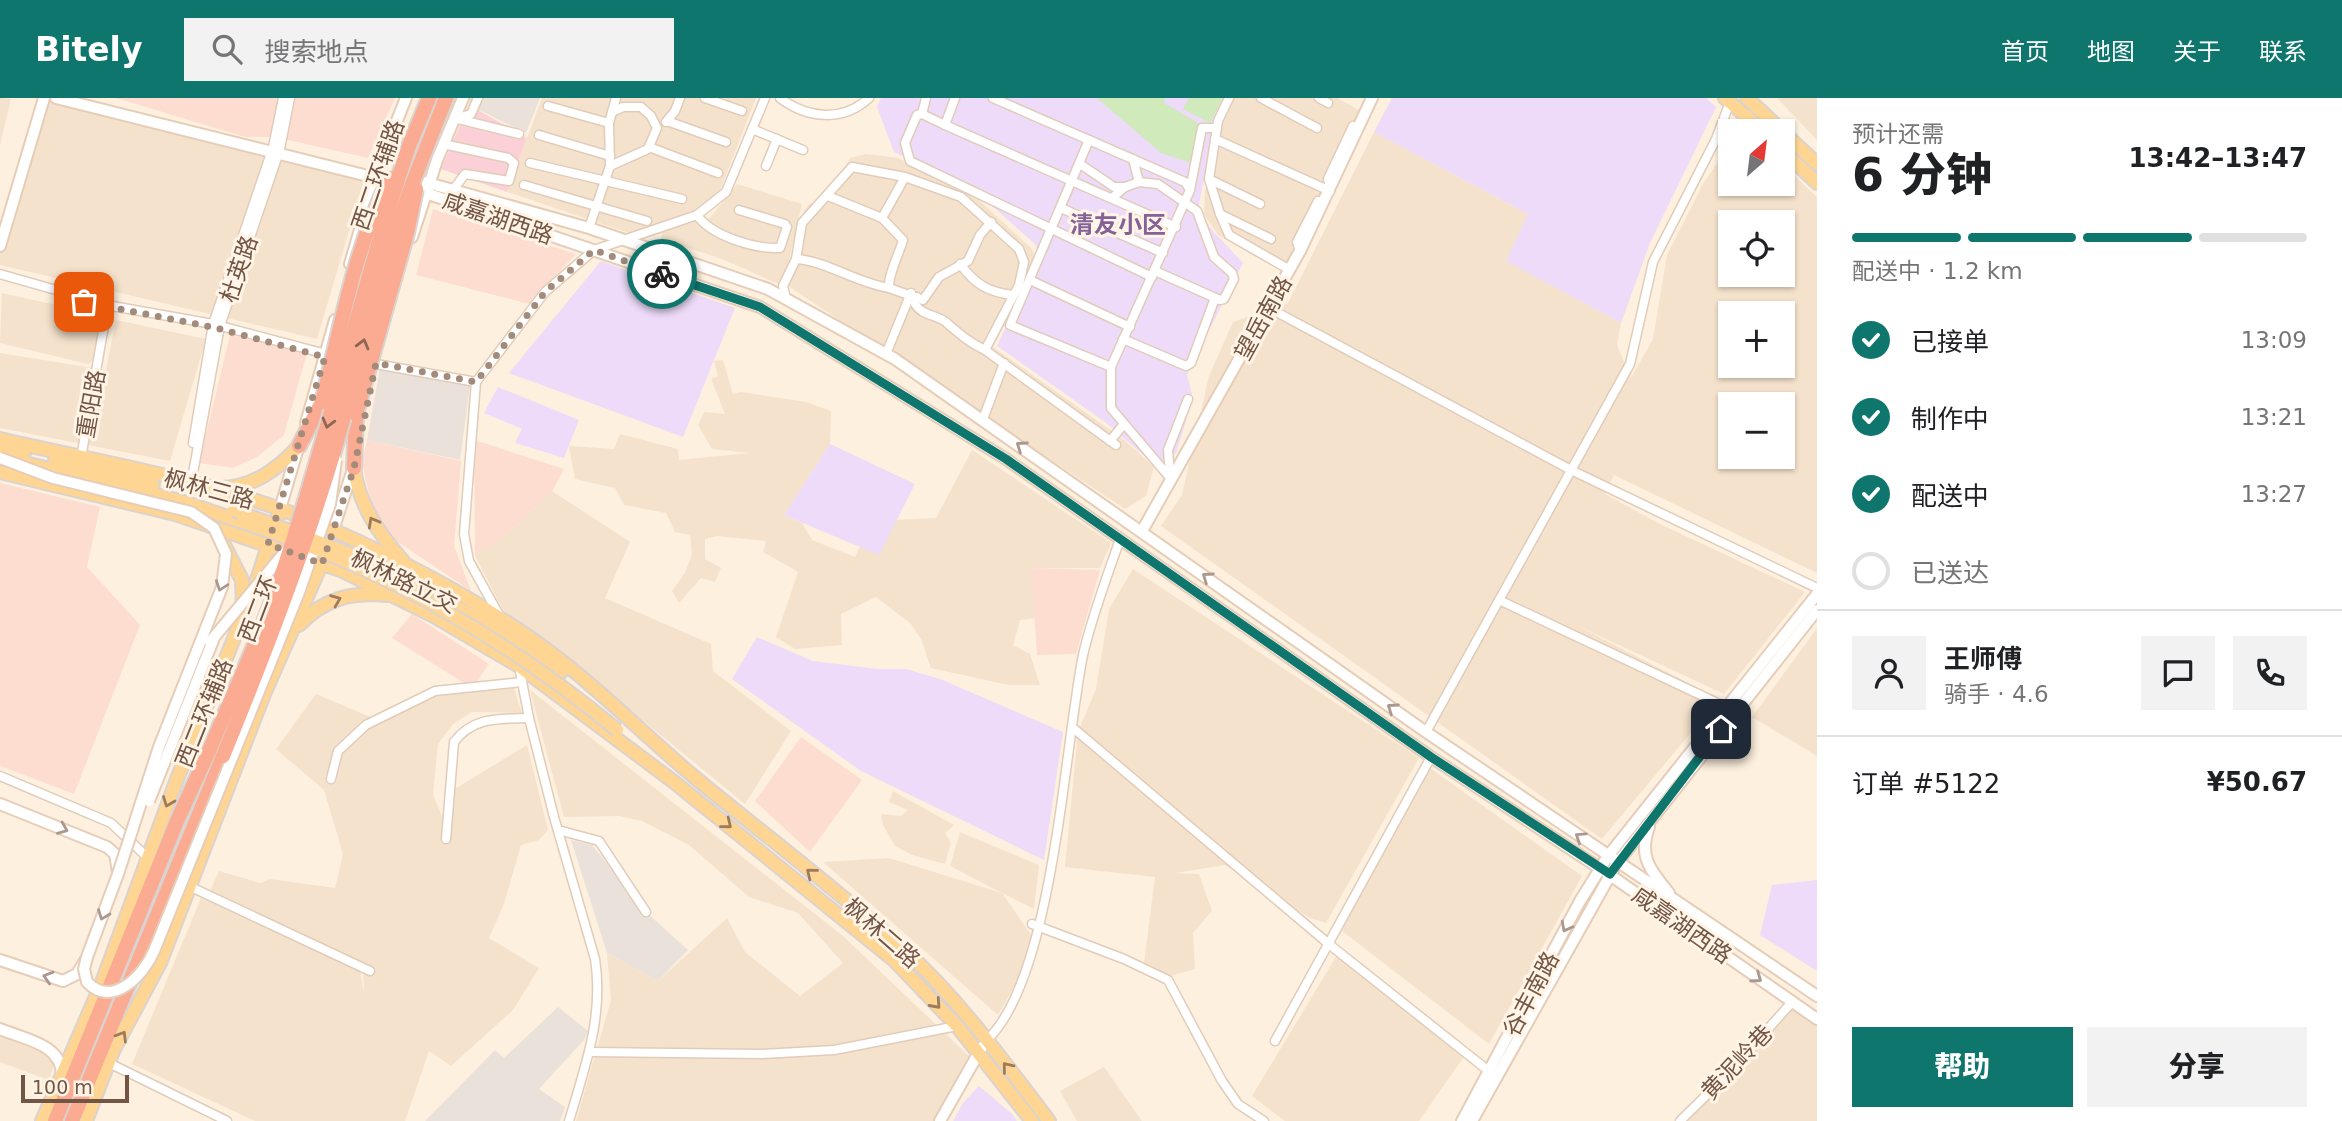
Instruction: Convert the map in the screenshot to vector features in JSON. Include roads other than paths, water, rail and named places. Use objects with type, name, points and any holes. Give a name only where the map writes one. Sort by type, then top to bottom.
[{"type":"highway","name":"西二环","points":[[72,1121],[216,753],[296,531],[366,281],[427,98]]},
{"type":"highway","name":"西二环","points":[[55,1121],[177,821],[216,753],[296,575],[336,445],[401,211],[446,98]]},
{"type":"highway","points":[[437,120],[451,98]]},
{"type":"highway","points":[[299,446],[322,401],[377,204],[409,146]]},
{"type":"highway","points":[[354,468],[356,414],[407,233],[420,164]]},
{"type":"main road","points":[[1747,98],[1769,119]]},
{"type":"main road","points":[[1728,100],[1749,119]]},
{"type":"main road","points":[[1796,144],[1817,164]]},
{"type":"main road","points":[[1796,163],[1817,183]]},
{"type":"main road","name":"枫林三路","points":[[0,439],[188,483],[280,509],[333,530],[408,567]]},
{"type":"main road","points":[[204,487],[238,487],[262,477],[284,462],[299,446]]},
{"type":"main road","name":"枫林路立交","points":[[0,448],[190,496],[353,555],[445,599],[513,639],[554,666],[618,725]]},
{"type":"main road","name":"枫林路立交","points":[[0,457],[184,502],[264,529],[349,564],[403,589],[508,648],[618,725]]},
{"type":"main road","points":[[354,468],[358,491],[376,528],[408,567]]},
{"type":"main road","name":"枫林三路","points":[[0,472],[175,514],[322,564]]},
{"type":"main road","name":"西二环辅路","points":[[43,1121],[127,918],[147,857],[239,624],[280,509]]},
{"type":"main road","points":[[175,514],[218,538],[234,560],[243,587],[239,624]]},
{"type":"main road","points":[[86,1121],[109,1063],[152,982],[191,887],[244,743],[322,564],[333,530]]},
{"type":"main road","name":"枫林二路","points":[[322,564],[394,595],[519,666],[674,782],[894,960],[957,1026],[1031,1121]]},
{"type":"main road","name":"枫林二路","points":[[408,567],[500,618],[587,683],[688,771],[904,950],[986,1041],[1049,1121]]},
{"type":"main road","points":[[290,636],[315,610],[342,596],[357,593],[394,595]]},
{"type":"main road","name":"枫林二路","points":[[618,725],[688,771]]},
{"type":"main road","name":"枫林二路","points":[[618,725],[674,782]]},
{"type":"street","points":[[0,225],[38,98]]},
{"type":"street","points":[[0,246],[44,98]]},
{"type":"street","name":"咸嘉湖西路","points":[[56,98],[376,173],[427,188],[594,250],[760,307],[1006,459],[1431,757],[1817,1019]]},
{"type":"street","name":"咸嘉湖西路","points":[[74,98],[276,150]]},
{"type":"street","name":"杜英路","points":[[276,150],[283,98]]},
{"type":"street","name":"杜英路","points":[[188,483],[216,326],[276,150],[290,98]]},
{"type":"street","name":"西二环辅路","points":[[280,509],[376,173],[406,98]]},
{"type":"street","points":[[333,530],[354,468],[376,363],[427,188],[463,98]]},
{"type":"street","points":[[454,118],[468,117],[478,98]]},
{"type":"street","points":[[589,228],[610,161],[608,123],[616,98]]},
{"type":"street","points":[[649,147],[657,128],[667,121],[680,98]]},
{"type":"street","points":[[705,98],[741,111]]},
{"type":"street","points":[[500,618],[469,561],[464,534],[476,382],[545,292],[594,250],[697,215],[726,192],[765,98]]},
{"type":"street","points":[[780,98],[794,108],[831,116],[848,113],[869,98]]},
{"type":"street","points":[[926,98],[922,114],[914,118],[905,143],[910,161],[1154,274],[1224,299],[1234,279],[1232,273],[1214,257],[1196,211],[1158,184],[1139,183],[1114,187],[1080,164]]},
{"type":"street","points":[[945,125],[955,98]]},
{"type":"street","points":[[993,98],[1185,182],[1190,190]]},
{"type":"street","points":[[1229,98],[1217,128],[1209,179],[1220,214],[1229,235],[1290,270]]},
{"type":"street","points":[[1261,98],[1317,128]]},
{"type":"street","points":[[1319,98],[1328,103]]},
{"type":"street","name":"望岳南路","points":[[1142,531],[1290,270],[1330,191],[1372,98]]},
{"type":"street","points":[[1426,732],[1630,364],[1653,262],[1716,139],[1728,100]]},
{"type":"street","points":[[612,112],[631,105],[641,107],[651,116],[657,128]]},
{"type":"street","points":[[548,106],[608,123]]},
{"type":"street","points":[[922,114],[1176,227]]},
{"type":"street","points":[[454,118],[519,134]]},
{"type":"street","points":[[667,121],[726,142]]},
{"type":"street","points":[[1330,191],[1328,179],[1353,125]]},
{"type":"street","points":[[1171,479],[1111,408],[1111,367],[1186,204],[1202,128],[1217,128]]},
{"type":"street","points":[[752,129],[803,150]]},
{"type":"street","points":[[539,135],[610,161],[649,147],[718,173]]},
{"type":"street","points":[[766,166],[776,139]]},
{"type":"street","points":[[1215,139],[1330,191]]},
{"type":"street","points":[[1089,140],[1010,324],[1111,367]]},
{"type":"street","points":[[443,144],[508,158],[514,163],[509,181],[465,174],[453,190]]},
{"type":"street","points":[[1133,159],[1139,183]]},
{"type":"street","points":[[530,163],[682,199]]},
{"type":"street","points":[[786,299],[783,286],[796,259],[802,223],[828,196],[845,172],[852,167],[905,177],[961,197],[1019,249],[1024,262],[1013,295],[985,349]]},
{"type":"street","points":[[882,218],[905,177]]},
{"type":"street","points":[[1209,179],[1260,204]]},
{"type":"street","points":[[524,185],[647,221]]},
{"type":"street","points":[[1112,198],[1125,187]]},
{"type":"street","name":"咸嘉湖西路","points":[[427,188],[453,190],[589,228],[768,289],[886,354],[983,419],[1426,732],[1817,996]]},
{"type":"street","points":[[828,196],[882,218],[903,240],[897,265],[888,279],[888,288]]},
{"type":"street","points":[[1061,208],[1163,253]]},
{"type":"street","points":[[697,215],[710,230],[721,236],[780,248],[787,227],[785,224],[739,210]]},
{"type":"street","points":[[1220,214],[1271,239]]},
{"type":"street","points":[[796,259],[809,260],[864,284],[914,295],[923,300],[939,277],[968,261],[980,235],[991,222]]},
{"type":"street","points":[[960,264],[971,279],[988,292],[1013,295]]},
{"type":"street","points":[[0,276],[109,309],[216,326]]},
{"type":"street","points":[[0,276],[112,306],[216,326],[325,356]]},
{"type":"street","points":[[1030,279],[1130,327]]},
{"type":"street","points":[[914,295],[919,310],[947,322],[963,338],[985,349],[1113,443],[1124,424]]},
{"type":"street","points":[[886,354],[914,295]]},
{"type":"street","points":[[1124,339],[1186,366],[1191,363],[1215,298]]},
{"type":"street","points":[[1269,308],[1571,470],[1817,588]]},
{"type":"street","name":"重阳路","points":[[83,458],[109,309]]},
{"type":"street","points":[[376,363],[476,382]]},
{"type":"street","points":[[983,419],[1004,363]]},
{"type":"street","points":[[1171,479],[1167,464],[1168,450],[1188,399]]},
{"type":"street","points":[[214,638],[87,957],[84,969],[87,982],[102,992],[115,990],[133,981],[150,960],[298,595],[330,504],[336,445]]},
{"type":"street","points":[[0,457],[52,478],[191,512],[214,528],[226,554],[226,573],[159,747],[118,874]]},
{"type":"street","points":[[193,659],[273,569],[296,531]]},
{"type":"street","points":[[940,1121],[978,1052],[1000,1028],[1033,954],[1035,925],[1084,655],[1120,539]]},
{"type":"street","points":[[1605,875],[1613,860],[1726,708],[1817,594]]},
{"type":"street","points":[[1499,600],[1726,708]]},
{"type":"street","points":[[1613,860],[1653,817],[1817,610]]},
{"type":"street","points":[[519,666],[529,718],[596,960],[600,988],[598,1015],[569,1121]]},
{"type":"street","points":[[331,779],[338,751],[366,725],[435,691],[522,682]]},
{"type":"street","points":[[446,839],[454,742],[462,732],[484,719],[529,718]]},
{"type":"street","points":[[1072,727],[1330,945],[1490,1072]]},
{"type":"street","points":[[1275,1041],[1431,757]]},
{"type":"street","points":[[0,776],[111,823],[147,857]]},
{"type":"street","points":[[0,804],[107,847],[117,859],[118,874]]},
{"type":"street","points":[[1653,817],[1643,846],[1644,859],[1677,903]]},
{"type":"street","points":[[558,830],[599,841],[646,912]]},
{"type":"street","name":"谷丰南路","points":[[1462,1121],[1580,901],[1605,875]]},
{"type":"street","name":"谷丰南路","points":[[1472,1121],[1605,875]]},
{"type":"street","points":[[191,887],[370,971]]},
{"type":"street","points":[[1035,925],[1124,959],[1168,980],[1222,1081],[1238,1104],[1264,1121]]},
{"type":"street","points":[[0,960],[63,981],[77,974],[87,957]]},
{"type":"street","name":"黄泥岭巷","points":[[1681,1121],[1726,1076],[1792,1002]]},
{"type":"street","points":[[0,1023],[61,1048],[69,1050],[76,1046]]},
{"type":"street","points":[[589,1052],[762,1054],[834,1050],[957,1026]]},
{"type":"street","points":[[0,1029],[54,1051],[61,1063],[62,1076]]},
{"type":"street","points":[[109,1063],[227,1121]]},
{"type":"district","name":"清友小区","points":[[1118,225]]}]
